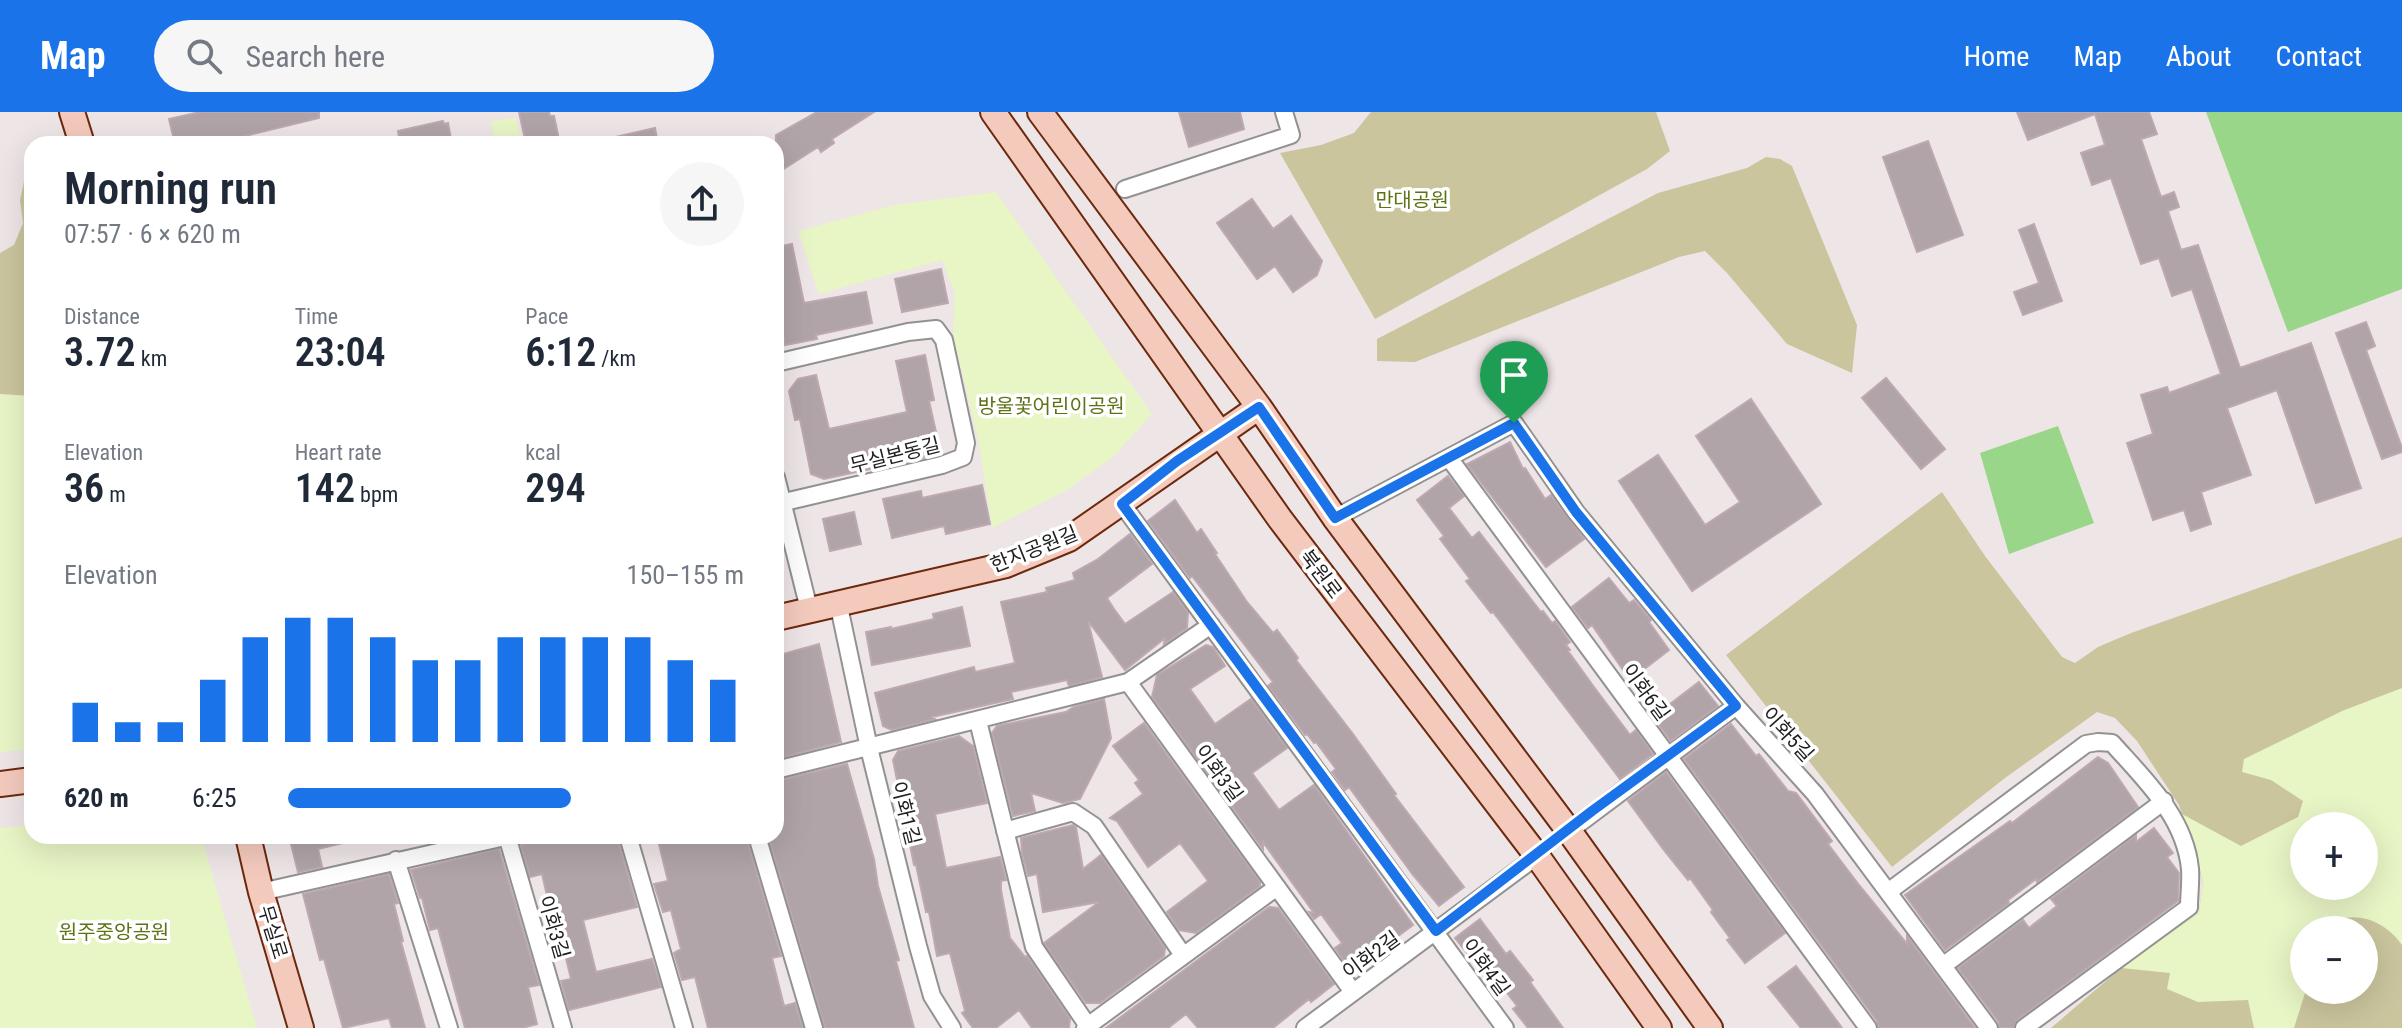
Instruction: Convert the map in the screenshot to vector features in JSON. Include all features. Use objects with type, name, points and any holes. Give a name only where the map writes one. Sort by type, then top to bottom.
[{"type":"street","name":"북원로","points":[[993,112],[1280,519],[1537,856],[1659,1028]]},
{"type":"street","points":[[1040,112],[1710,1026]]},
{"type":"street","points":[[1125,189],[1291,135],[1284,112]]},
{"type":"street","name":"무실본동길","points":[[784,361],[908,332],[936,329],[944,340],[966,443],[963,457],[942,465],[784,503]]},
{"type":"street","name":"한지공원길","points":[[784,616],[1006,565],[1069,539],[1259,407]]},
{"type":"street","name":"이화5길","points":[[1335,518],[1514,423],[1576,512],[1736,706],[1815,794],[1989,1028]]},
{"type":"street","name":"이화6길","points":[[1449,458],[1868,1028]]},
{"type":"street","name":"이화4길","points":[[1122,504],[1504,1028]]},
{"type":"street","points":[[784,522],[809,609]]},
{"type":"street","name":"이화1길","points":[[838,602],[869,748],[932,996],[952,1028]]},
{"type":"street","points":[[784,768],[1128,682],[1211,625]]},
{"type":"street","name":"이화3길","points":[[1128,682],[1353,992]]},
{"type":"street","points":[[1537,856],[1736,706]]},
{"type":"street","points":[[978,721],[1034,947],[1086,1027],[1277,887]]},
{"type":"street","points":[[1888,892],[2086,744],[2112,743],[2164,801],[2183,840],[2190,869],[2189,907],[2024,1028]]},
{"type":"street","points":[[0,784],[24,781]]},
{"type":"street","points":[[1944,965],[2164,801]]},
{"type":"street","points":[[1005,831],[1073,812],[1094,826],[1183,955]]},
{"type":"street","name":"무실로","points":[[250,844],[301,1028]]},
{"type":"street","name":"이화3길","points":[[261,892],[471,844]]},
{"type":"street","name":"이화3길","points":[[510,844],[563,1028]]},
{"type":"street","points":[[630,844],[684,1028]]},
{"type":"street","points":[[759,844],[814,1028]]},
{"type":"street","name":"이화2길","points":[[1305,1028],[1537,856]]},
{"type":"street","points":[[396,860],[449,1028]]},
{"type":"green space","name":"만대공원","points":[[1371,112],[1656,112],[1670,151],[1647,169],[1375,319],[1280,153],[1321,145],[1354,133]]},
{"type":"green space","points":[[2206,112],[2402,112],[2402,289],[2288,332]]},
{"type":"green space","points":[[516,118],[520,136],[493,136],[493,121]]},
{"type":"green space","points":[[1766,157],[1780,159],[1792,166],[1857,325],[1852,373],[1787,344],[1705,251],[1679,257],[1415,362],[1377,361],[1377,339],[1658,193],[1747,168]]},
{"type":"green space","points":[[24,182],[24,573],[0,557],[0,253],[14,245],[23,223],[20,200]]},
{"type":"green space","name":"방울꽃어린이공원","points":[[996,192],[1152,414],[1112,458],[1065,491],[992,528],[979,443],[953,335],[955,293],[942,260],[819,294],[798,231],[894,205]]},
{"type":"green space","points":[[0,394],[24,396],[24,750],[0,752]]},
{"type":"green space","points":[[2058,426],[2094,523],[2009,554],[1980,453]]},
{"type":"green space","points":[[1942,492],[1985,556],[2062,657],[2075,663],[2098,647],[2131,633],[2402,537],[2402,1028],[2051,1028],[2121,968],[2199,913],[2203,880],[2179,805],[2137,741],[2115,718],[2097,712],[2005,778],[1892,867],[1726,655]]},
{"type":"green space","points":[[2402,688],[2402,945],[2378,923],[2378,916],[2290,916],[2290,1004],[2302,1004],[2294,1028],[2254,1028],[2248,1000],[2198,1002],[2167,989],[2170,973],[2121,968],[2199,913],[2203,880],[2182,814],[2241,846],[2290,821],[2290,900],[2378,900],[2378,812],[2300,812],[2303,801],[2271,780],[2242,772],[2244,759],[2342,711]]},
{"type":"green space","name":"원주중앙공원","points":[[24,826],[24,844],[203,844],[257,1028],[0,1028],[0,828]]},
{"type":"building","points":[[200,112],[319,112],[319,118],[245,136],[173,136],[169,119]]},
{"type":"building","points":[[519,112],[549,112],[550,116],[554,116],[558,136],[524,136]]},
{"type":"building","points":[[817,112],[874,112],[832,139],[834,143],[821,152],[818,147],[784,169],[784,136],[776,135]]},
{"type":"building","points":[[1179,112],[1240,112],[1244,129],[1189,147]]},
{"type":"building","points":[[2017,112],[2149,112],[2157,134],[2141,139],[2161,197],[2174,192],[2179,207],[2168,211],[2181,250],[2198,245],[2240,368],[2311,343],[2361,488],[2316,503],[2277,390],[2227,408],[2251,475],[2201,492],[2211,524],[2191,531],[2184,510],[2153,520],[2127,443],[2153,434],[2141,395],[2167,387],[2169,393],[2221,374],[2192,289],[2172,296],[2159,258],[2141,264],[2111,178],[2092,185],[2081,153],[2105,145],[2095,114],[2028,140]]},
{"type":"building","points":[[443,121],[444,124],[448,123],[450,136],[399,136],[398,131]]},
{"type":"building","points":[[655,128],[656,136],[620,136]]},
{"type":"building","points":[[1928,141],[1963,235],[1917,252],[1883,157]]},
{"type":"building","points":[[1252,199],[1273,229],[1291,216],[1322,261],[1317,275],[1293,292],[1275,266],[1257,279],[1217,223]]},
{"type":"building","points":[[2034,224],[2062,301],[2023,315],[2014,292],[2039,283],[2019,230]]},
{"type":"building","points":[[792,244],[804,303],[866,292],[872,323],[785,345],[784,246]]},
{"type":"building","points":[[941,269],[948,303],[902,312],[895,279]]},
{"type":"building","points":[[2366,322],[2375,346],[2366,350],[2402,448],[2402,452],[2382,459],[2336,333]]},
{"type":"building","points":[[925,355],[934,400],[929,401],[941,454],[824,479],[811,474],[800,419],[795,420],[789,391],[798,379],[816,375],[829,429],[907,412],[896,361]]},
{"type":"building","points":[[1886,378],[1945,449],[1921,469],[1862,398]]},
{"type":"building","points":[[1751,399],[1821,504],[1692,591],[1619,481],[1658,455],[1705,525],[1740,502],[1696,436]]},
{"type":"building","points":[[1510,442],[1523,469],[1545,499],[1551,495],[1584,539],[1546,567],[1467,464]]},
{"type":"building","points":[[1448,476],[1464,496],[1449,508],[1472,538],[1479,532],[1541,612],[1552,623],[1555,621],[1570,642],[1566,645],[1568,651],[1594,687],[1630,735],[1636,730],[1653,754],[1620,779],[1466,581],[1470,579],[1440,539],[1444,536],[1417,500]]},
{"type":"building","points":[[982,485],[990,524],[946,534],[944,526],[892,538],[883,499],[921,491],[922,498]]},
{"type":"building","points":[[1175,500],[1197,533],[1201,529],[1247,602],[1273,633],[1277,630],[1298,658],[1296,660],[1464,887],[1439,906],[1349,787],[1345,790],[1332,772],[1336,769],[1316,742],[1305,735],[1268,686],[1273,682],[1148,521]]},
{"type":"building","points":[[854,512],[861,544],[830,551],[823,519]]},
{"type":"building","points":[[1130,534],[1152,564],[1107,598],[1125,624],[1173,592],[1188,612],[1187,628],[1164,644],[1165,638],[1125,670],[1088,621],[1102,677],[1069,686],[1067,680],[1011,692],[1013,699],[932,717],[935,719],[892,730],[883,726],[875,693],[974,667],[975,672],[1015,663],[1001,602],[1047,592],[1046,588],[1075,580],[1073,573],[1098,559]]},
{"type":"building","points":[[1609,578],[1629,603],[1634,600],[1651,620],[1649,622],[1669,650],[1630,680],[1592,625],[1588,628],[1572,607]]},
{"type":"building","points":[[962,607],[970,646],[872,665],[866,632],[934,619],[933,614]]},
{"type":"building","points":[[819,644],[841,742],[784,757],[784,654]]},
{"type":"building","points":[[1206,645],[1213,647],[1225,666],[1190,689],[1215,724],[1251,699],[1287,748],[1252,773],[1279,810],[1314,785],[1413,925],[1351,971],[1335,948],[1342,943],[1321,914],[1314,919],[1309,912],[1314,913],[1263,842],[1263,849],[1152,697],[1157,675]]},
{"type":"building","points":[[1699,682],[1718,706],[1671,741],[1653,717]]},
{"type":"building","points":[[1104,699],[1111,738],[1080,799],[1063,803],[1031,793],[1035,811],[1013,816],[992,733],[997,726],[1066,712]]},
{"type":"building","points":[[1144,723],[1260,882],[1260,886],[1196,933],[1179,930],[1167,912],[1208,881],[1180,843],[1148,867],[1117,821],[1110,818],[1143,794],[1135,783],[1139,780],[1113,746]]},
{"type":"building","points":[[1731,724],[1788,791],[1796,793],[1832,841],[1828,844],[1859,885],[1907,944],[1907,936],[1975,1028],[1879,1028],[1877,1021],[1684,759]]},
{"type":"building","points":[[959,736],[973,746],[987,803],[935,814],[946,868],[1000,857],[1006,880],[1001,881],[1001,890],[1010,938],[1027,956],[1070,1019],[1069,1028],[1032,1028],[1019,1010],[996,1028],[973,1028],[962,1013],[965,1011],[950,953],[937,956],[929,912],[926,912],[914,865],[893,760],[898,751]]},
{"type":"building","points":[[2098,757],[2108,763],[2138,807],[2037,882],[2036,879],[1945,950],[1905,895],[2010,821],[2012,823]]},
{"type":"building","points":[[847,764],[874,859],[914,1028],[825,1028],[770,844],[784,844],[784,779]]},
{"type":"building","points":[[1666,772],[1785,933],[1745,963],[1727,940],[1730,938],[1690,878],[1688,880],[1663,849],[1628,801]]},
{"type":"building","points":[[1073,825],[1076,827],[1083,869],[1101,855],[1165,948],[1164,956],[1100,1003],[1086,1003],[1044,943],[1099,902],[1043,912],[1037,874],[1028,876],[1022,853],[1021,838]]},
{"type":"building","points":[[2154,828],[2173,853],[2167,857],[2179,873],[2178,901],[2018,1019],[2013,1028],[2000,1028],[1958,968],[2023,920],[2029,928],[2057,906],[2051,899],[2136,835],[2136,842]]},
{"type":"building","points":[[291,844],[339,844],[318,849],[322,867],[298,872]]},
{"type":"building","points":[[619,844],[637,907],[583,920],[596,972],[652,959],[661,987],[569,1010],[561,981],[571,979],[558,925],[554,926],[542,874],[530,877],[521,845]]},
{"type":"building","points":[[659,844],[748,844],[781,956],[772,958],[784,1006],[795,1003],[803,1028],[708,1028],[695,977],[682,980],[674,953],[681,949],[671,910],[663,912],[654,884],[668,881]]},
{"type":"building","points":[[499,849],[539,985],[528,987],[537,1024],[522,1028],[465,1028],[438,928],[430,930],[411,870]]},
{"type":"building","points":[[389,874],[398,903],[394,904],[401,942],[425,1028],[392,1028],[389,1018],[343,1028],[324,959],[320,960],[303,894]]},
{"type":"building","points":[[1269,907],[1278,908],[1334,984],[1311,1002],[1309,999],[1273,1028],[1198,1028],[1186,1014],[1168,1028],[1106,1028]]},
{"type":"building","points":[[1480,919],[1506,954],[1510,951],[1533,980],[1530,982],[1563,1028],[1528,1028],[1513,1009],[1517,1006],[1484,963],[1478,967],[1455,938]]},
{"type":"building","points":[[1796,966],[1842,1028],[1801,1028],[1768,987]]},
{"type":"route","points":[[1259,407],[1335,518],[1514,423],[1576,512],[1736,706],[1436,931],[1122,504],[1177,461],[1259,407]]}]
